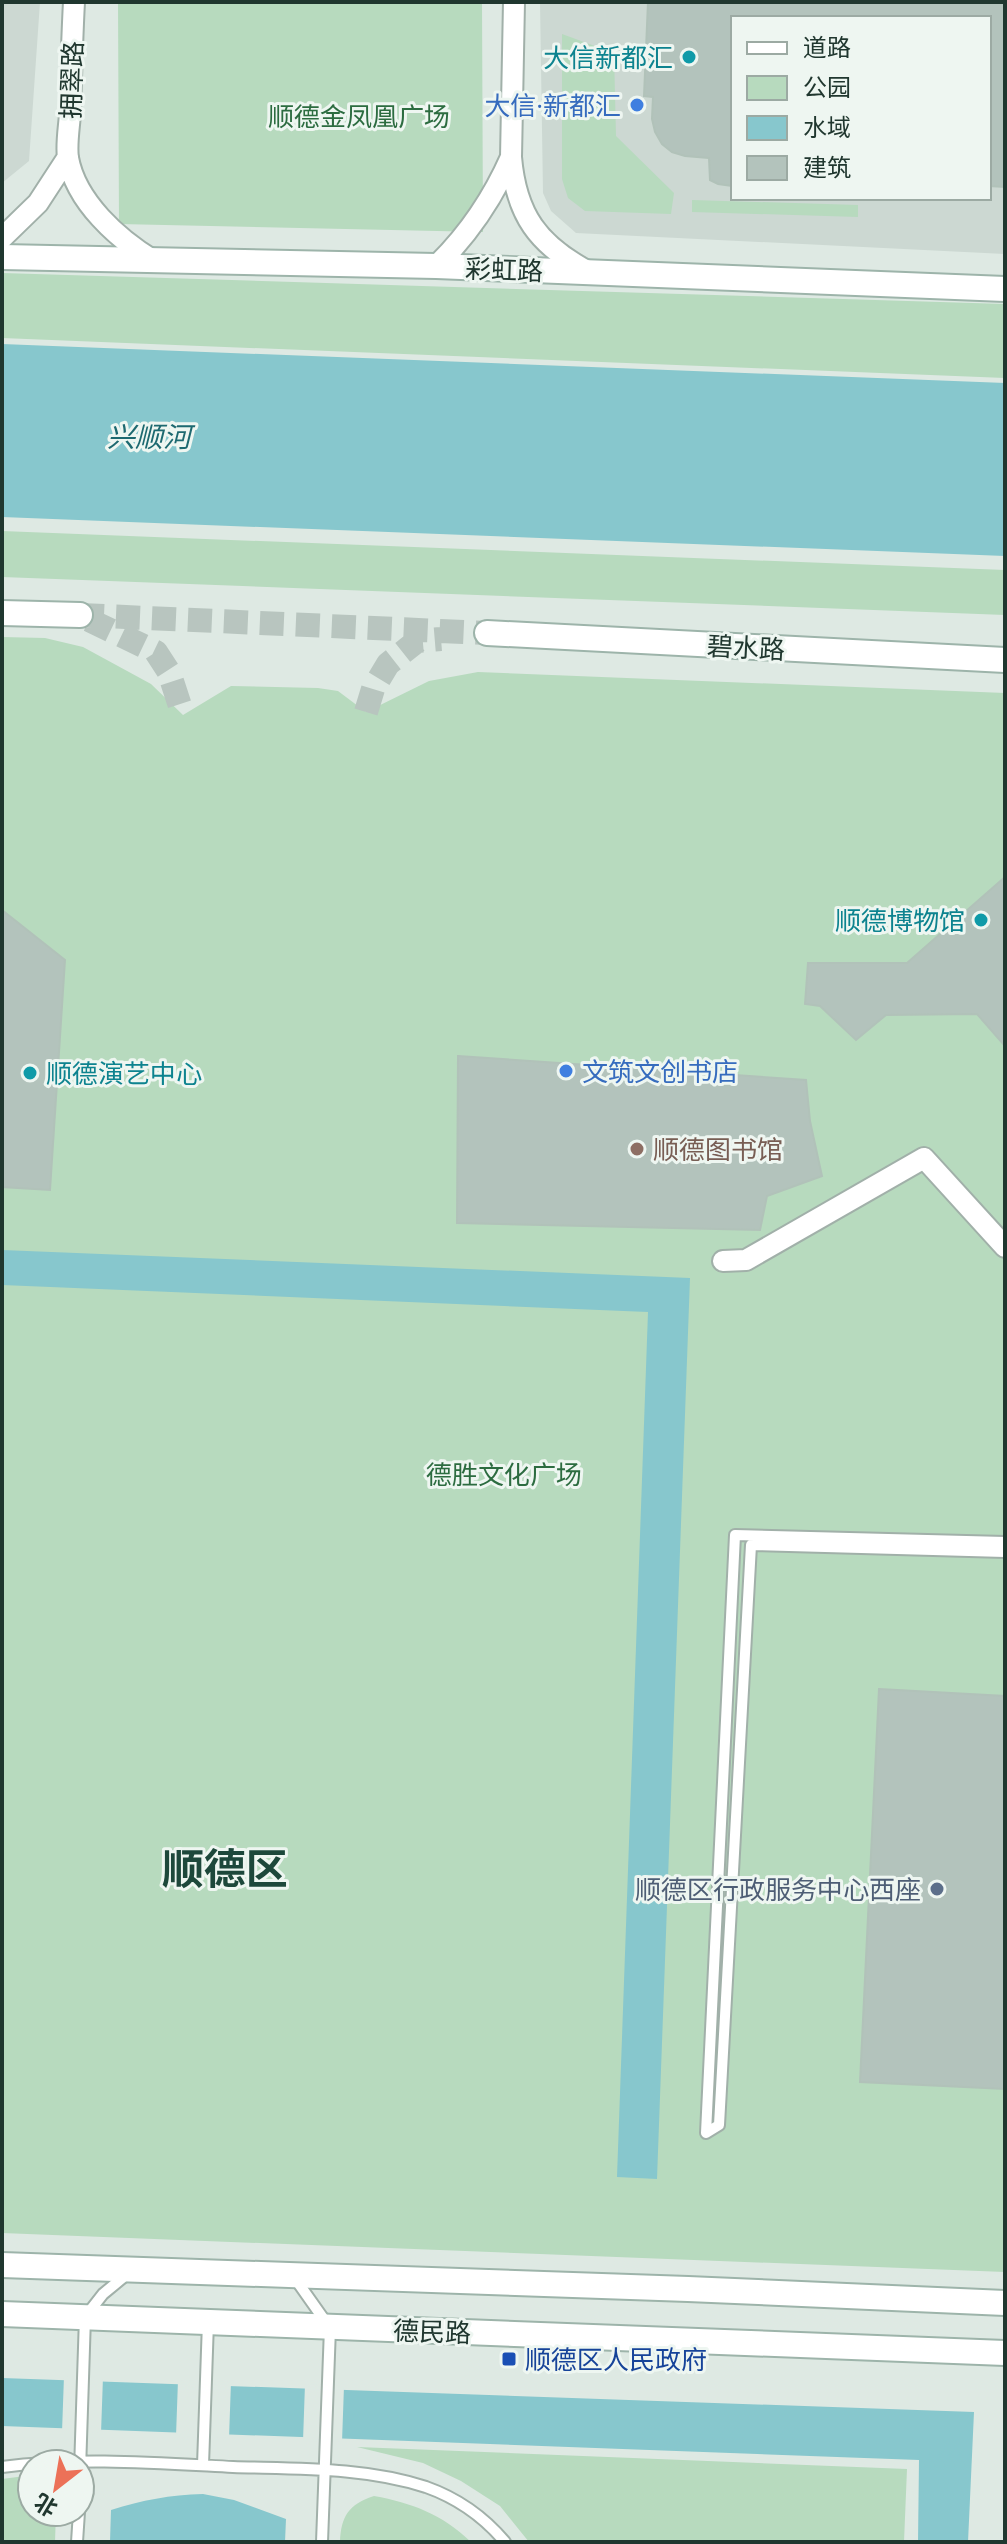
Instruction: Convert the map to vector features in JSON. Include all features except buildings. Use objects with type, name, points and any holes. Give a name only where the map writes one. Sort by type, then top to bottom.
[{"type":"main road","name":"彩虹路","points":[[2,257],[436,266],[1005,289]]},
{"type":"main road","points":[[2,613],[80,615]]},
{"type":"main road","name":"碧水路","points":[[487,633],[1005,660]]},
{"type":"main road","points":[[2,2265],[1005,2303]]},
{"type":"main road","name":"德民路","points":[[2,2314],[1005,2353]]},
{"type":"street","name":"拥翠路","points":[[74,2],[68,157],[78,183],[109,228],[154,261]]},
{"type":"street","points":[[514,2],[511,157],[519,202],[545,243],[565,260],[589,272]]},
{"type":"street","name":"拥翠路","points":[[2,238],[38,203],[68,157]]},
{"type":"street","points":[[436,266],[489,203],[511,157]]},
{"type":"street","points":[[723,1261],[746,1260],[924,1158],[1005,1247]]},
{"type":"lane","points":[[1005,1542],[735,1535],[706,2133],[719,2125],[751,1545],[1005,1552]]},
{"type":"lane","points":[[81,2448],[85,2317],[109,2287],[134,2270]]},
{"type":"lane","points":[[293,2276],[330,2328],[322,2542]]},
{"type":"lane","points":[[203,2465],[208,2322]]},
{"type":"lane","points":[[96,2465],[203,2465],[378,2476],[428,2488],[463,2505],[505,2542]]},
{"type":"shaded area","points":[[2,2],[40,2],[29,161],[2,183]]},
{"type":"shaded area","name":"大信·新都汇","points":[[540,2],[1005,2],[1005,254],[576,233],[551,211],[543,193]]},
{"type":"green space","name":"顺德金凤凰广场","points":[[118,2],[482,2],[483,232],[119,224]]},
{"type":"green space","points":[[562,34],[614,53],[616,136],[674,193],[671,214],[585,211],[568,198],[562,179]]},
{"type":"green space","points":[[692,200],[858,205],[858,217],[692,212]]},
{"type":"green space","points":[[2,273],[1005,304],[1005,378],[2,338]]},
{"type":"green space","points":[[2,531],[1005,570],[1005,615],[2,577]]},
{"type":"green space","name":"德胜文化广场","points":[[2,637],[45,638],[83,647],[151,684],[183,715],[231,686],[338,691],[366,712],[429,681],[478,672],[1005,693],[1005,2272],[2,2233]]},
{"type":"green space","points":[[357,2447],[907,2469],[904,2542],[529,2542],[500,2506],[461,2481],[423,2463]]},
{"type":"green space","points":[[16,2477],[16,2528],[55,2528],[55,2542],[2,2542],[2,2479]]},
{"type":"green space","points":[[374,2496],[426,2511],[471,2542],[340,2542],[342,2525],[348,2512],[358,2503]]},
{"type":"water","name":"兴顺河","points":[[2,344],[1005,383],[1005,556],[2,517]]},
{"type":"water","points":[[2,1250],[690,1278],[657,2179],[617,2177],[648,1312],[2,1285]]},
{"type":"water","points":[[2,2378],[974,2412],[968,2542],[918,2542],[919,2460],[2,2426]]},
{"type":"water","points":[[203,2494],[234,2500],[286,2519],[285,2542],[110,2542],[111,2510],[156,2499]]},
{"type":"pier","points":[[64,2376],[103,2377],[101,2433],[62,2432]]},
{"type":"pier","points":[[178,2380],[231,2382],[229,2438],[176,2436]]},
{"type":"pier","points":[[305,2384],[344,2386],[342,2442],[303,2441]]},
{"type":"tunnel","points":[[80,615],[487,633]]},
{"type":"tunnel","points":[[89,620],[156,652],[169,672],[183,715]]},
{"type":"tunnel","points":[[366,712],[373,689],[388,664],[417,641],[441,639]]},
{"type":"place","name":"大信新都汇","points":[[689,57]]},
{"type":"place","name":"大信·新都汇","points":[[637,105]]},
{"type":"place","name":"顺德博物馆","points":[[981,920]]},
{"type":"place","name":"文筑文创书店","points":[[566,1071]]},
{"type":"place","name":"顺德演艺中心","points":[[30,1073]]},
{"type":"place","name":"顺德图书馆","points":[[637,1149]]},
{"type":"place","name":"顺德区行政服务中心西座","points":[[937,1889]]},
{"type":"place","name":"顺德区人民政府","points":[[509,2359]]},
{"type":"district","name":"顺德区","points":[[225,1867]]}]
